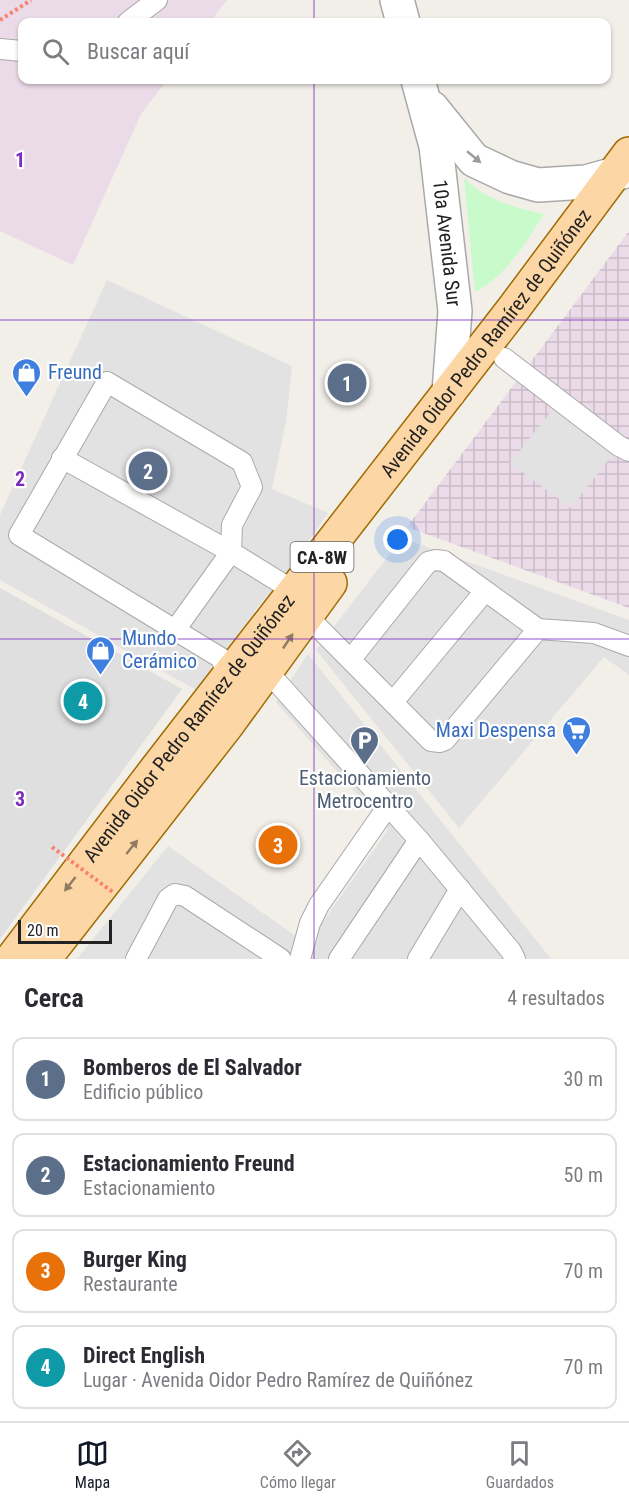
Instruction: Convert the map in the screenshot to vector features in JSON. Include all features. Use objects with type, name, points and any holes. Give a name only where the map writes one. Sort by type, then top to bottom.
[{"type":"main road","name":"Avenida Oidor Pedro Ramírez de Quiñónez","points":[[12,959],[228,677],[305,603],[429,447],[504,358],[625,172]]},
{"type":"main road","name":"Avenida Oidor Pedro Ramírez de Quiñónez","points":[[44,959],[267,671],[305,603],[449,392],[625,172]]},
{"type":"street","points":[[397,0],[402,18]]},
{"type":"street","name":"10a Avenida Sur","points":[[421,88],[474,160],[510,177],[538,185],[586,182],[625,172]]},
{"type":"street","name":"10a Avenida Sur","points":[[421,88],[436,146],[455,311],[449,392]]},
{"type":"lane","points":[[133,18],[157,0]]},
{"type":"lane","points":[[0,49],[18,51]]},
{"type":"lane","points":[[504,358],[619,446],[629,451]]},
{"type":"lane","points":[[175,630],[231,552],[232,525],[252,487],[242,462],[107,382],[19,535],[220,658],[228,677]]},
{"type":"lane","points":[[62,458],[231,552],[305,603],[351,659],[431,741],[445,740],[538,629]]},
{"type":"lane","points":[[351,659],[428,562],[436,560],[444,561],[538,629],[594,633],[629,646]]},
{"type":"lane","points":[[393,702],[485,591]]},
{"type":"lane","points":[[267,671],[419,840],[511,956]]},
{"type":"lane","points":[[300,959],[310,923],[319,905],[388,806]]},
{"type":"lane","points":[[339,959],[419,840]]},
{"type":"lane","points":[[418,959],[460,889]]},
{"type":"lane","points":[[141,957],[168,899],[175,894],[185,896],[281,959]]},
{"type":"path","points":[[0,20],[31,0]]},
{"type":"path","points":[[52,847],[114,893]]},
{"type":"shaded area","points":[[0,0],[227,0],[213,18],[18,18],[18,84],[164,84],[141,114],[73,265],[0,231]]},
{"type":"shaded area","points":[[629,231],[629,608],[407,527]]},
{"type":"shaded area","points":[[107,280],[292,366],[286,421],[272,489],[328,513],[280,583],[261,603],[196,690],[0,580],[0,515]]},
{"type":"shaded area","points":[[560,400],[619,446],[571,508],[510,463]]},
{"type":"shaded area","points":[[402,538],[629,620],[629,675],[604,657],[459,828],[316,650]]},
{"type":"shaded area","points":[[0,588],[182,689],[0,939]]},
{"type":"shaded area","name":"Estacionamiento Metrocentro","points":[[308,654],[551,959],[77,959],[168,846],[307,944],[388,830],[276,702]]},
{"type":"green space","points":[[464,178],[482,192],[501,202],[544,214],[506,268],[475,292]]},
{"type":"place","name":"Bomberos de El Salvador","points":[[347,383]]},
{"type":"place","name":"Freund","points":[[27,398]]},
{"type":"place","name":"Estacionamiento Freund","points":[[148,471]]},
{"type":"place","name":"Mundo Cerámico","points":[[101,676]]},
{"type":"place","name":"Direct English","points":[[83,701]]},
{"type":"place","name":"Maxi Despensa","points":[[577,756]]},
{"type":"place","name":"Estacionamiento Metrocentro","points":[[365,766]]},
{"type":"place","name":"Burger King","points":[[278,845]]}]
